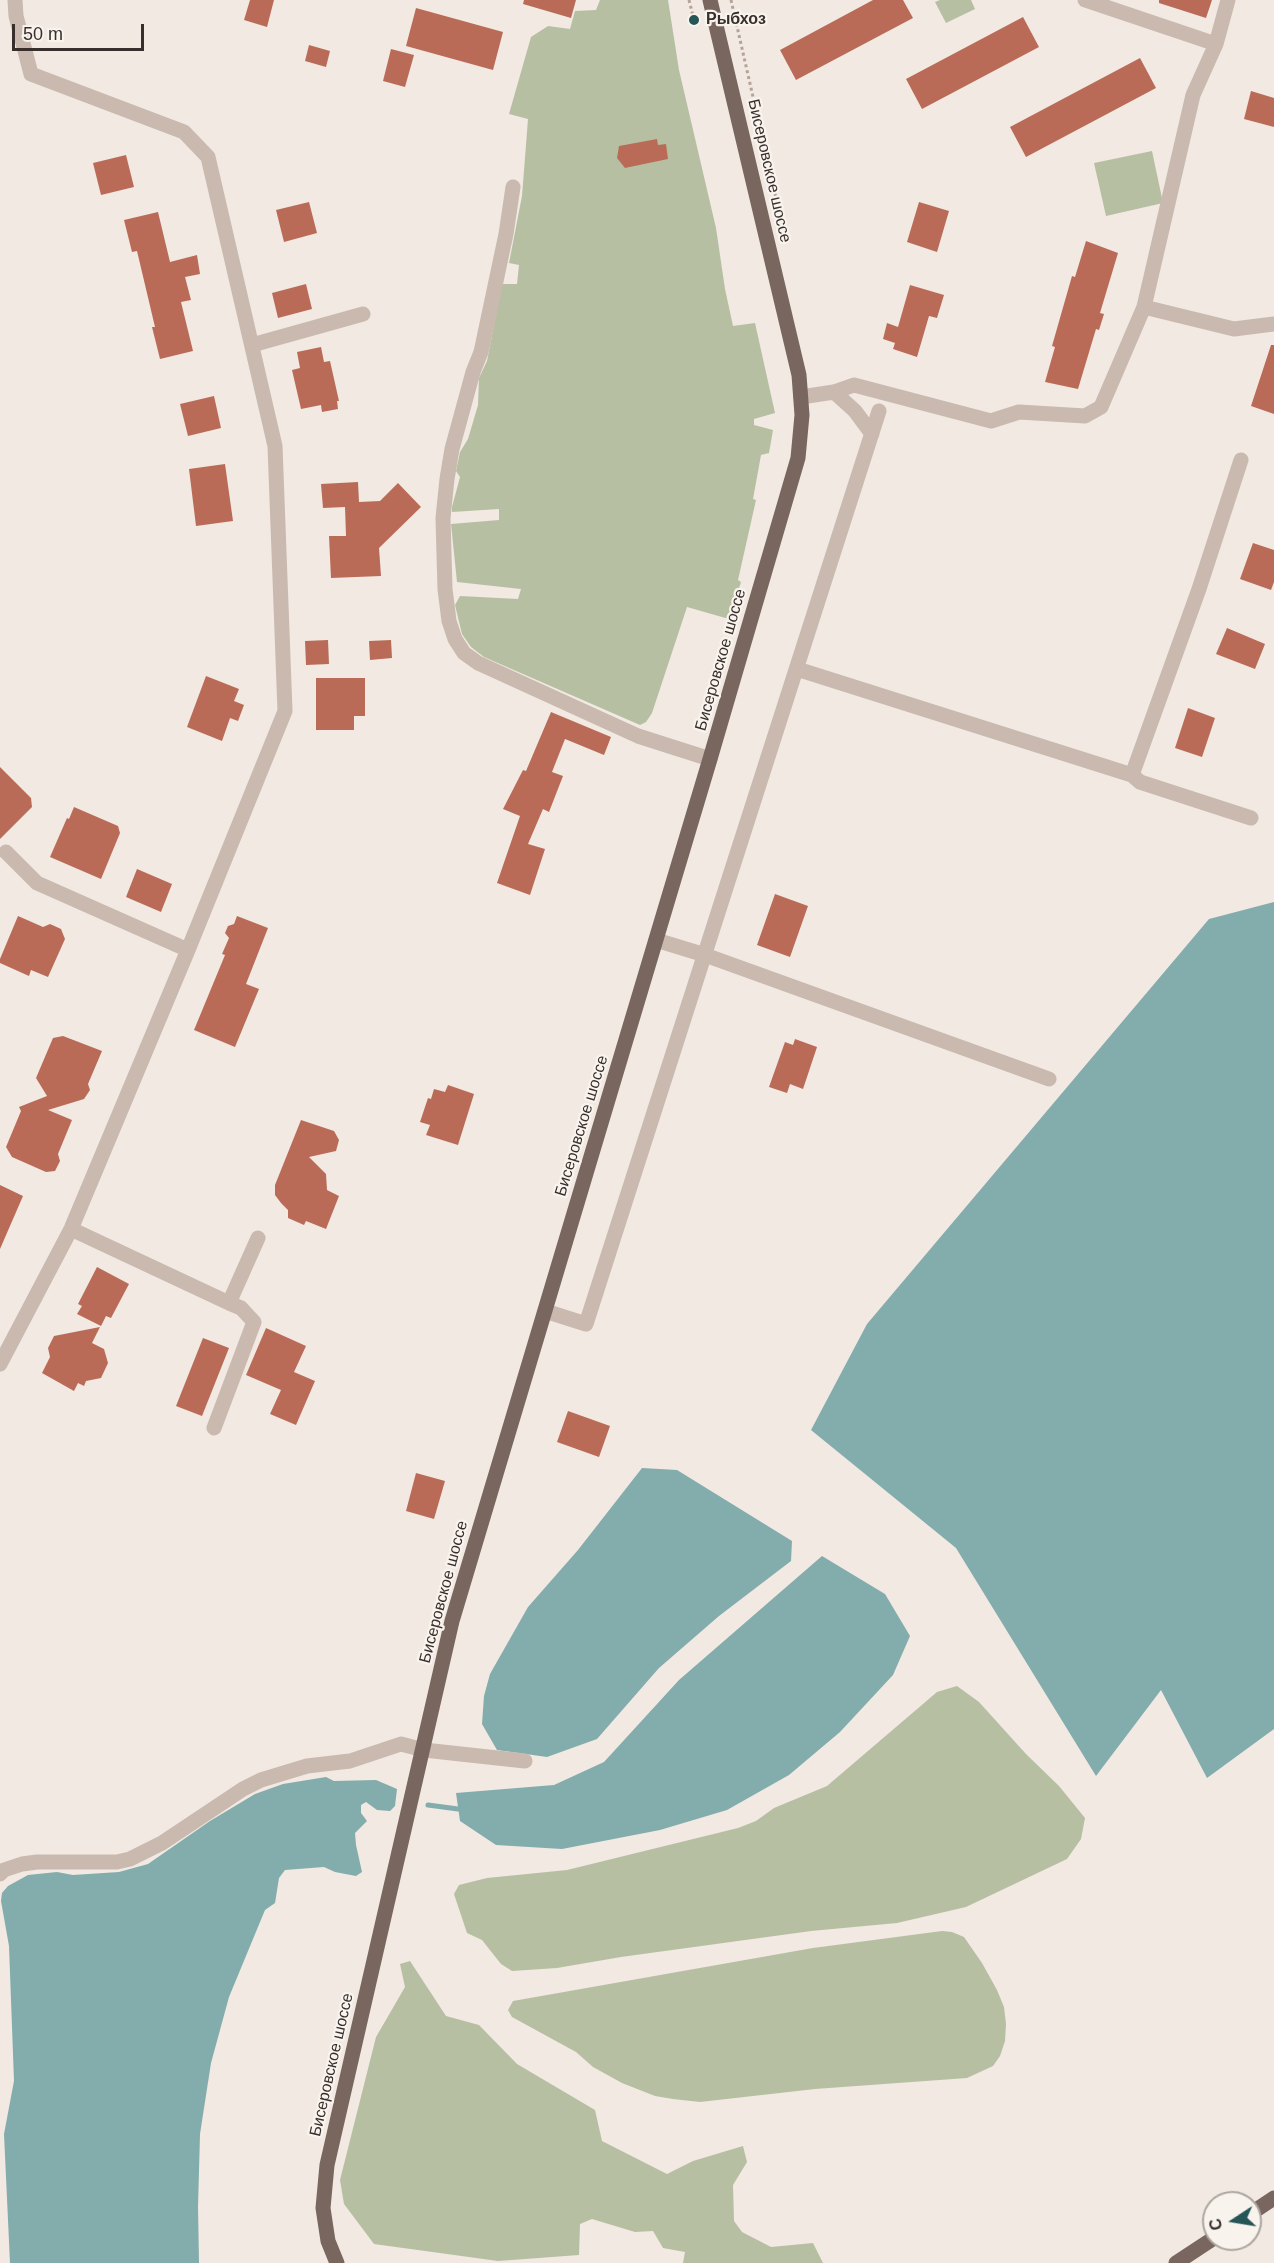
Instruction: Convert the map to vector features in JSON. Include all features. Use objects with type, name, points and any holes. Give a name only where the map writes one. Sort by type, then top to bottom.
[{"type":"main road","name":"Бисеровское шоссе","points":[[337,2263],[328,2241],[323,2208],[327,2165],[453,1621],[657,940],[798,458],[801,437],[799,375],[710,0]]},
{"type":"main road","points":[[1176,2263],[1202,2246]]},
{"type":"lane","points":[[0,1364],[70,1229],[188,950],[285,711],[275,446],[208,157],[184,132],[32,74],[16,16],[15,0]]},
{"type":"lane","points":[[1084,0],[1216,44]]},
{"type":"lane","points":[[801,397],[834,392],[854,385],[992,421],[1019,412],[1085,416],[1101,407],[1144,307],[1193,95],[1216,44],[1228,0]]},
{"type":"lane","points":[[513,187],[506,234],[481,352],[461,416],[447,479],[443,519],[445,589],[449,621],[455,639],[464,653],[485,667],[638,736],[710,759]]},
{"type":"lane","points":[[1144,307],[1234,329],[1274,324]]},
{"type":"lane","points":[[252,345],[363,314]]},
{"type":"lane","points":[[834,392],[855,411],[872,434]]},
{"type":"lane","points":[[545,1311],[586,1324],[879,411]]},
{"type":"lane","points":[[1132,775],[1199,589],[1241,460]]},
{"type":"lane","points":[[796,669],[1132,775],[1140,782],[1251,818]]},
{"type":"lane","points":[[6,852],[37,883],[188,950]]},
{"type":"lane","points":[[657,940],[705,955],[1048,1079]]},
{"type":"lane","points":[[70,1229],[241,1308],[254,1322],[214,1428]]},
{"type":"lane","points":[[229,1303],[258,1238]]},
{"type":"lane","points":[[0,1874],[4,1870],[22,1864],[37,1862],[117,1862],[130,1859],[162,1843],[243,1789],[261,1780],[307,1766],[350,1761],[401,1744],[424,1750],[525,1761]]},
{"type":"path","points":[[689,0],[694,20]]},
{"type":"path","points":[[731,0],[783,228]]},
{"type":"green space","points":[[600,0],[668,0],[679,70],[716,228],[733,326],[755,323],[775,413],[754,419],[754,425],[773,430],[769,453],[761,455],[753,499],[756,500],[738,580],[741,582],[729,619],[687,607],[652,713],[646,722],[640,725],[484,657],[471,647],[462,634],[455,605],[460,596],[518,599],[521,589],[457,582],[451,524],[499,520],[499,509],[452,512],[452,507],[460,477],[456,471],[460,452],[468,439],[478,405],[479,378],[487,361],[502,284],[517,284],[519,265],[509,263],[522,196],[528,119],[509,114],[531,37],[548,26],[570,29],[575,11],[596,10]]},
{"type":"green space","points":[[971,0],[975,9],[946,23],[935,2]]},
{"type":"green space","points":[[1152,151],[1163,203],[1106,216],[1094,163]]},
{"type":"green space","points":[[957,1686],[979,1702],[1026,1754],[1059,1786],[1085,1818],[1081,1839],[1067,1859],[966,1907],[897,1923],[811,1931],[557,1968],[512,1971],[501,1964],[482,1940],[467,1933],[454,1894],[459,1885],[487,1878],[567,1870],[738,1828],[756,1821],[774,1808],[827,1786],[937,1692]]},
{"type":"green space","points":[[942,1931],[964,1937],[982,1963],[1004,2007],[1005,2041],[1000,2056],[993,2066],[967,2078],[815,2089],[700,2102],[673,2099],[655,2096],[622,2083],[593,2067],[576,2052],[512,2017],[508,2010],[513,2001],[813,1948]]},
{"type":"green space","points":[[410,1961],[446,2016],[479,2025],[517,2064],[595,2110],[602,2141],[667,2174],[693,2161],[743,2146],[747,2162],[733,2185],[734,2221],[742,2232],[771,2247],[813,2243],[823,2263],[683,2263],[685,2252],[663,2248],[653,2231],[635,2232],[592,2219],[580,2224],[579,2255],[498,2261],[374,2244],[344,2204],[340,2180],[376,2037],[405,1987],[400,1964]]},
{"type":"water","points":[[1274,902],[1274,1729],[1207,1778],[1161,1690],[1096,1776],[956,1548],[811,1430],[867,1324],[1209,919]]},
{"type":"water","points":[[642,1468],[677,1470],[792,1541],[791,1561],[719,1616],[659,1668],[597,1739],[547,1757],[497,1750],[482,1724],[484,1696],[490,1674],[528,1607],[578,1550]]},
{"type":"water","points":[[822,1556],[885,1594],[910,1636],[893,1675],[840,1732],[789,1775],[727,1810],[660,1830],[562,1849],[496,1845],[460,1821],[456,1793],[554,1785],[604,1762],[679,1680]]},
{"type":"water","points":[[326,1777],[334,1781],[376,1780],[397,1789],[395,1806],[390,1811],[377,1810],[366,1802],[361,1805],[361,1813],[367,1821],[355,1833],[362,1872],[356,1876],[335,1872],[324,1867],[285,1870],[279,1878],[275,1903],[265,1910],[229,1997],[211,2063],[200,2134],[199,2263],[10,2263],[4,2134],[14,2081],[9,1946],[1,1901],[2,1893],[8,1886],[28,1875],[57,1872],[73,1875],[119,1872],[148,1864],[210,1821],[255,1794],[283,1784]]},
{"type":"building","points":[[250,0],[274,0],[267,27],[244,20]]},
{"type":"building","points":[[524,0],[576,0],[571,18],[523,4]]},
{"type":"building","points":[[873,0],[903,0],[913,18],[796,80],[780,50]]},
{"type":"building","points":[[1159,0],[1212,0],[1206,18],[1159,3]]},
{"type":"building","points":[[416,8],[503,32],[493,70],[406,46]]},
{"type":"building","points":[[1023,17],[1039,47],[922,109],[906,79]]},
{"type":"building","points":[[309,45],[330,51],[326,67],[305,61]]},
{"type":"building","points":[[391,49],[414,55],[405,87],[383,81]]},
{"type":"building","points":[[1140,58],[1156,88],[1026,157],[1010,127]]},
{"type":"building","points":[[1251,91],[1274,98],[1274,127],[1244,119]]},
{"type":"building","points":[[657,139],[658,145],[666,144],[668,159],[625,168],[617,158],[619,146]]},
{"type":"building","points":[[126,155],[134,187],[101,195],[93,163]]},
{"type":"building","points":[[309,202],[317,233],[284,242],[276,210]]},
{"type":"building","points":[[919,202],[949,211],[937,252],[907,242]]},
{"type":"building","points":[[158,212],[170,262],[197,255],[200,274],[185,277],[191,300],[181,302],[193,351],[160,359],[137,251],[132,252],[124,220]]},
{"type":"building","points":[[1086,241],[1118,253],[1100,313],[1104,314],[1099,330],[1096,329],[1078,389],[1045,382],[1055,347],[1052,346],[1072,276],[1075,277]]},
{"type":"building","points":[[306,284],[312,309],[278,318],[272,293]]},
{"type":"building","points":[[910,285],[944,295],[937,318],[929,316],[917,357],[893,349],[895,343],[883,339],[887,323],[898,327]]},
{"type":"building","points":[[1271,345],[1274,345],[1274,414],[1251,406]]},
{"type":"building","points":[[321,347],[324,362],[330,361],[339,401],[337,401],[338,409],[322,412],[321,405],[301,409],[292,370],[300,368],[297,352]]},
{"type":"building","points":[[214,396],[221,428],[188,436],[180,404]]},
{"type":"building","points":[[225,464],[233,521],[196,526],[189,469]]},
{"type":"building","points":[[358,482],[359,502],[380,501],[398,483],[421,507],[379,548],[381,576],[331,578],[329,536],[346,536],[345,507],[323,508],[321,484]]},
{"type":"building","points":[[1253,543],[1274,550],[1274,582],[1271,590],[1240,579]]},
{"type":"building","points":[[1227,628],[1265,644],[1255,669],[1216,654]]},
{"type":"building","points":[[328,640],[329,664],[306,665],[305,641]]},
{"type":"building","points":[[391,640],[392,658],[370,660],[369,641]]},
{"type":"building","points":[[206,676],[239,689],[234,701],[244,705],[238,721],[230,718],[222,741],[187,727]]},
{"type":"building","points":[[316,678],[365,678],[365,716],[354,716],[354,730],[316,730]]},
{"type":"building","points":[[1188,708],[1215,718],[1202,757],[1175,748]]},
{"type":"building","points":[[551,712],[611,737],[604,755],[565,739],[552,772],[563,776],[549,812],[543,809],[528,844],[545,849],[530,895],[497,883],[520,816],[503,809],[523,770],[526,771]]},
{"type":"building","points":[[0,767],[31,798],[32,807],[0,839]]},
{"type":"building","points":[[74,807],[118,826],[120,833],[101,879],[50,857]]},
{"type":"building","points":[[137,869],[172,884],[161,912],[126,897]]},
{"type":"building","points":[[775,894],[808,906],[790,957],[757,945]]},
{"type":"building","points":[[18,916],[43,927],[50,924],[61,929],[65,939],[48,977],[31,970],[29,976],[0,963]]},
{"type":"building","points":[[237,916],[268,928],[246,984],[259,989],[235,1047],[194,1030],[225,955],[222,954],[229,938],[225,933],[228,926],[234,924]]},
{"type":"building","points":[[63,1036],[102,1051],[88,1084],[90,1090],[84,1099],[48,1110],[72,1120],[58,1154],[60,1161],[55,1171],[46,1172],[12,1157],[6,1147],[21,1111],[19,1107],[47,1096],[36,1078],[53,1038]]},
{"type":"building","points":[[795,1039],[817,1047],[803,1089],[790,1084],[787,1093],[769,1087],[785,1042],[793,1045]]},
{"type":"building","points":[[448,1085],[474,1094],[458,1145],[426,1135],[430,1125],[420,1122],[428,1098],[431,1099],[434,1089],[445,1092]]},
{"type":"building","points":[[301,1120],[334,1131],[339,1140],[336,1151],[309,1157],[326,1174],[327,1190],[339,1196],[326,1229],[306,1221],[304,1225],[288,1218],[288,1210],[275,1195],[275,1185]]},
{"type":"building","points":[[0,1185],[23,1196],[0,1249]]},
{"type":"building","points":[[97,1267],[129,1284],[111,1318],[106,1316],[101,1326],[77,1314],[82,1306],[78,1304]]},
{"type":"building","points":[[100,1327],[92,1343],[104,1349],[108,1363],[101,1378],[86,1381],[84,1386],[78,1383],[74,1391],[42,1373],[50,1357],[48,1348],[54,1336]]},
{"type":"building","points":[[266,1328],[306,1346],[294,1372],[315,1381],[296,1425],[270,1414],[281,1390],[246,1375]]},
{"type":"building","points":[[203,1338],[229,1348],[202,1416],[176,1406]]},
{"type":"building","points":[[568,1411],[610,1426],[599,1457],[557,1442]]},
{"type":"building","points":[[416,1473],[445,1481],[434,1519],[406,1511]]},
{"type":"waterway","points":[[428,1805],[458,1809]]},
{"type":"place","name":"Рыбхоз","points":[[694,20]]}]
